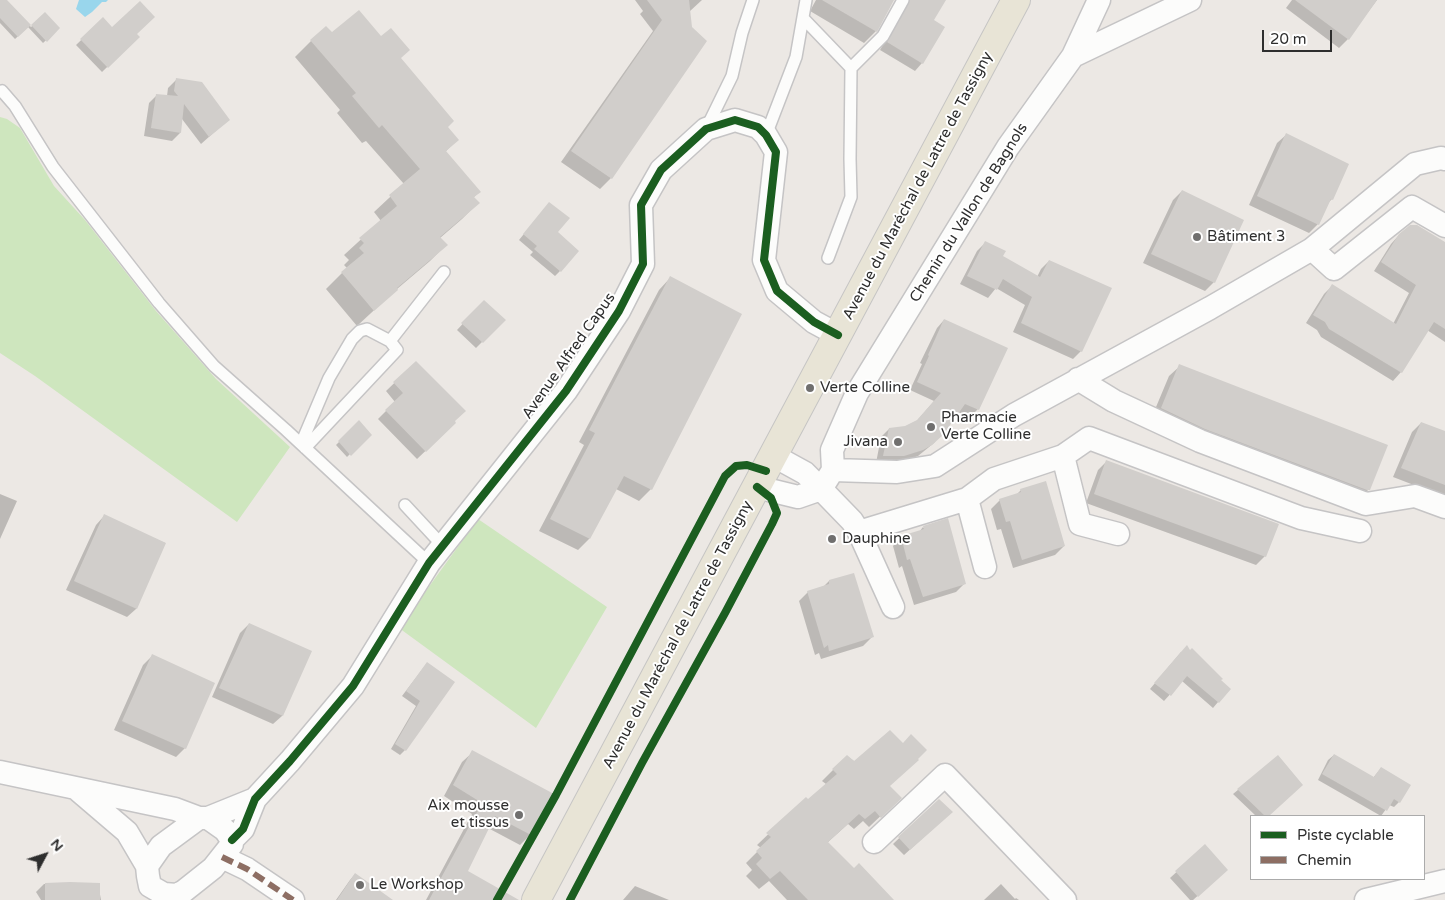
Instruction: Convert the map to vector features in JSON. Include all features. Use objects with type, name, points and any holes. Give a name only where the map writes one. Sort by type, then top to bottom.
[{"type":"main road","name":"Avenue du Maréchal de Lattre de Tassigny","points":[[536,900],[1016,0]]},
{"type":"street","points":[[1074,56],[1099,0]]},
{"type":"street","name":"Chemin du Vallon de Bagnols","points":[[821,489],[833,470],[832,450],[857,393],[1008,147],[1074,56],[1190,0]]},
{"type":"street","name":"Avenue Alfred Capus","points":[[255,798],[290,761],[353,686],[436,555],[566,390],[619,311],[644,264],[641,205],[660,170],[706,129],[735,120],[758,127],[766,135]]},
{"type":"street","points":[[766,135],[776,152],[764,260],[777,291],[814,322],[838,334]]},
{"type":"street","points":[[833,470],[897,472],[935,466],[1014,415],[1210,308],[1312,249],[1415,164],[1441,158],[1445,159]]},
{"type":"street","points":[[1312,249],[1334,269],[1412,207],[1445,226]]},
{"type":"street","points":[[1078,379],[1114,401],[1200,441],[1366,504],[1415,496],[1445,507]]},
{"type":"street","points":[[859,532],[967,499],[994,479],[1063,456],[1089,438],[1301,518],[1360,530]]},
{"type":"street","points":[[774,456],[805,473],[852,521],[859,532],[893,607]]},
{"type":"street","points":[[1063,456],[1080,524],[1118,534]]},
{"type":"street","points":[[757,487],[798,497],[821,489]]},
{"type":"street","points":[[967,499],[985,566]]},
{"type":"street","points":[[0,772],[175,809],[203,818],[225,830],[227,848],[247,868],[293,900]]},
{"type":"street","points":[[874,842],[946,775],[1065,900]]},
{"type":"street","points":[[76,789],[127,832],[148,884],[164,894],[175,897],[206,874],[243,829],[255,798]]},
{"type":"street","points":[[148,884],[154,855],[161,846],[203,818],[255,798]]},
{"type":"street","points":[[1366,900],[1445,881]]},
{"type":"lane","points":[[706,129],[732,76],[752,0]]},
{"type":"lane","points":[[766,135],[796,57],[806,0]]},
{"type":"lane","points":[[828,258],[851,197],[851,68],[883,36],[903,0]]},
{"type":"lane","points":[[803,18],[851,68]]},
{"type":"lane","points":[[0,92],[2,91],[15,106],[53,167],[159,303],[214,366],[303,446],[436,555]]},
{"type":"lane","points":[[390,341],[444,272]]},
{"type":"lane","points":[[367,329],[390,341],[397,350],[303,446],[329,378],[352,339],[360,331],[367,329]]},
{"type":"lane","points":[[404,505],[436,555]]},
{"type":"green space","points":[[0,117],[7,119],[20,128],[54,186],[85,220],[156,311],[216,379],[290,447],[237,522],[35,376],[0,353]]},
{"type":"green space","points":[[478,519],[607,607],[536,728],[399,628]]},
{"type":"water","points":[[79,0],[108,0],[102,2],[85,17],[76,9]]},
{"type":"building","points":[[0,0],[7,0],[31,25],[18,37],[0,18]]},
{"type":"building","points":[[647,0],[689,0],[692,27],[707,41],[612,179],[571,151],[662,20]]},
{"type":"building","points":[[822,0],[894,0],[877,32]]},
{"type":"building","points":[[910,0],[946,0],[934,20],[945,27],[923,64],[887,42]]},
{"type":"building","points":[[1295,0],[1377,0],[1349,40]]},
{"type":"building","points":[[140,1],[155,17],[137,34],[140,37],[108,68],[80,39],[103,17],[112,27]]},
{"type":"building","points":[[359,10],[381,36],[391,28],[410,50],[401,58],[454,121],[448,127],[459,140],[446,151],[481,192],[474,197],[480,203],[440,237],[448,245],[397,288],[398,290],[374,311],[341,272],[364,253],[359,248],[364,243],[359,238],[397,206],[389,195],[420,169],[382,125],[379,128],[352,96],[356,93],[310,40],[326,26],[332,32]]},
{"type":"building","points":[[45,12],[60,28],[47,42],[31,25]]},
{"type":"building","points":[[176,78],[202,82],[230,120],[209,137],[184,104],[181,133],[151,128],[156,94],[178,96],[174,91]]},
{"type":"building","points":[[1286,133],[1349,164],[1333,200],[1331,199],[1319,225],[1257,196]]},
{"type":"building","name":"Bâtiment 3","points":[[1182,190],[1244,220],[1215,283],[1151,254]]},
{"type":"building","points":[[549,202],[570,218],[558,232],[579,251],[561,272],[534,249],[537,246],[523,234]]},
{"type":"building","points":[[1410,225],[1417,225],[1445,242],[1445,329],[1434,322],[1402,373],[1329,329],[1325,322],[1313,315],[1332,284],[1396,324],[1416,285],[1381,262],[1399,234]]},
{"type":"building","points":[[985,241],[1006,251],[1003,256],[1040,277],[1049,260],[1112,288],[1082,352],[1021,323],[1032,297],[1003,279],[997,290],[967,276]]},
{"type":"building","points":[[670,276],[742,314],[652,490],[624,476],[590,539],[550,519],[595,433],[589,430]]},
{"type":"building","points":[[484,300],[506,320],[483,343],[461,323]]},
{"type":"building","points":[[944,319],[1008,348],[979,410],[965,404],[943,435],[923,450],[904,456],[883,456],[889,428],[905,426],[917,420],[941,393],[917,382]]},
{"type":"building","points":[[416,361],[466,411],[426,452],[385,410],[403,393],[393,382]]},
{"type":"building","points":[[1179,364],[1388,445],[1370,490],[1205,429],[1161,408]]},
{"type":"building","points":[[359,420],[372,435],[351,456],[338,441]]},
{"type":"building","points":[[1421,422],[1445,431],[1445,485],[1401,468]]},
{"type":"building","points":[[1106,460],[1279,524],[1266,557],[1094,494]]},
{"type":"building","points":[[1046,481],[1065,546],[1022,560],[1010,521],[1006,522],[999,499],[1021,492],[1020,489]]},
{"type":"building","points":[[104,514],[166,543],[137,609],[74,581]]},
{"type":"building","points":[[948,518],[966,584],[923,597],[910,559],[907,560],[901,536],[924,529],[923,526]]},
{"type":"building","points":[[854,573],[874,637],[829,651],[828,645],[824,648],[807,591],[829,584],[829,580]]},
{"type":"building","points":[[249,623],[312,651],[283,716],[219,688]]},
{"type":"building","points":[[1187,645],[1231,689],[1219,703],[1187,676],[1171,696],[1154,683]]},
{"type":"building","points":[[152,654],[215,683],[186,749],[122,721]]},
{"type":"building","points":[[427,662],[455,682],[406,751],[395,744],[420,701],[406,691]]},
{"type":"building","points":[[890,730],[903,743],[911,734],[927,750],[919,760],[890,786],[902,798],[881,818],[875,811],[865,819],[859,814],[828,842],[854,868],[859,863],[894,900],[808,900],[780,871],[770,879],[756,864],[762,858],[756,851],[771,837],[766,833],[806,797],[808,799],[837,774],[832,769],[847,755],[854,761]]},
{"type":"building","points":[[472,750],[554,794],[531,835],[495,816],[468,871],[519,900],[429,900],[482,803],[453,785]]},
{"type":"building","points":[[1334,754],[1374,777],[1381,767],[1411,785],[1400,803],[1394,799],[1387,811],[1322,774]]},
{"type":"building","points":[[1278,755],[1303,785],[1270,815],[1264,815],[1237,789]]},
{"type":"building","points":[[939,799],[953,812],[910,850],[898,837]]},
{"type":"building","points":[[1205,844],[1228,870],[1198,897],[1175,871]]},
{"type":"building","name":"Le Workshop","points":[[355,873],[393,900],[337,900]]},
{"type":"building","points":[[45,883],[100,883],[100,900],[45,900]]},
{"type":"marked path","points":[[222,857],[247,869],[293,900]]},
{"type":"cycle path","points":[[232,840],[243,829],[255,799],[290,761],[353,686],[429,563],[566,391],[619,311],[643,264],[641,205],[661,170],[706,129],[735,120],[758,127],[766,135],[776,152],[764,260],[777,291],[814,322],[838,335]]},
{"type":"cycle path","points":[[497,900],[556,795],[725,476],[736,466],[747,465],[766,471]]},
{"type":"cycle path","points":[[570,900],[777,513],[771,498],[757,487]]},
{"type":"place","name":"Bâtiment 3","points":[[1197,237]]},
{"type":"place","name":"Verte Colline","points":[[810,388]]},
{"type":"place","name":"Pharmacie Verte Colline","points":[[931,427]]},
{"type":"place","name":"Jivana","points":[[898,442]]},
{"type":"place","name":"Dauphine","points":[[832,539]]},
{"type":"place","name":"Aix mousse et tissus","points":[[519,815]]},
{"type":"place","name":"Le Workshop","points":[[360,885]]}]
